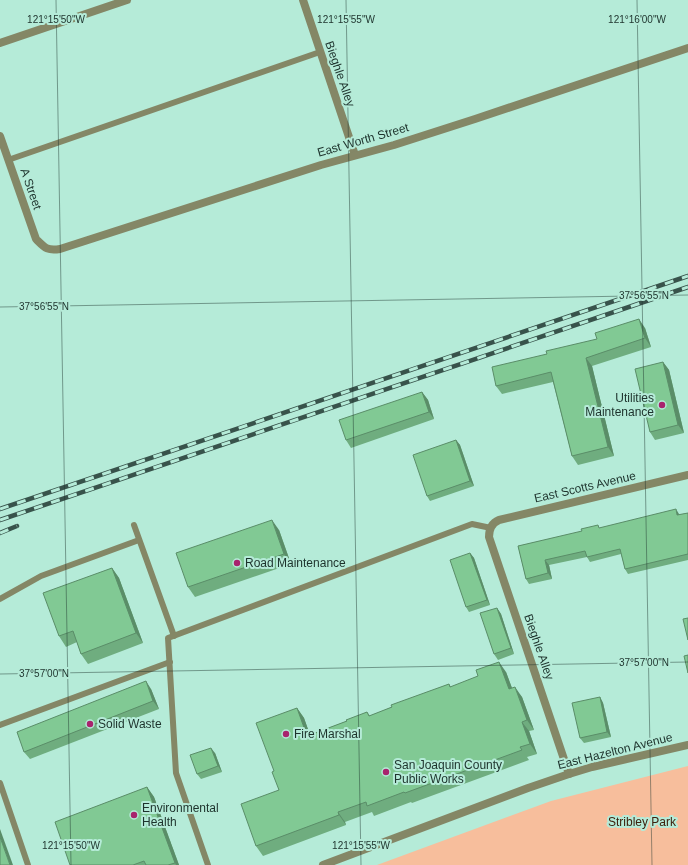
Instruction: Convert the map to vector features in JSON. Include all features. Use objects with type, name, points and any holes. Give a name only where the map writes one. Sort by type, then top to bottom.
[{"type":"street","points":[[0,43],[127,0]]},
{"type":"street","name":"Bieghle Alley","points":[[303,0],[355,156]]},
{"type":"street","name":"East Worth Street","points":[[44,247],[51,250],[60,249],[321,165],[475,119],[688,48]]},
{"type":"street","name":"A Street","points":[[0,136],[36,239],[44,247]]},
{"type":"street","name":"East Scotts Avenue","points":[[490,528],[499,520],[688,475]]},
{"type":"street","name":"Bieghle Alley","points":[[490,528],[489,537],[569,774]]},
{"type":"street","name":"East Hazelton Avenue","points":[[323,865],[569,774],[592,767],[688,745]]},
{"type":"lane","points":[[8,160],[320,52]]},
{"type":"lane","points":[[208,865],[176,773],[168,638],[472,524],[490,528]]},
{"type":"lane","points":[[134,525],[174,636]]},
{"type":"lane","points":[[0,599],[41,576],[139,540]]},
{"type":"lane","points":[[0,724],[170,662]]},
{"type":"lane","points":[[0,784],[28,865]]},
{"type":"green space","name":"Stribley Park","points":[[688,766],[688,865],[377,865],[551,801]]},
{"type":"building","points":[[639,319],[645,338],[586,358],[608,447],[572,456],[551,372],[496,386],[492,367],[547,354],[546,351],[597,339],[595,333]]},
{"type":"building","name":"Utilities Maintenance","points":[[663,362],[678,425],[650,432],[635,369]]},
{"type":"building","points":[[422,392],[429,412],[346,440],[339,420]]},
{"type":"building","points":[[456,440],[470,481],[427,496],[413,455]]},
{"type":"building","points":[[676,509],[677,515],[688,513],[688,554],[625,569],[620,549],[587,557],[585,551],[545,560],[548,573],[526,579],[518,546],[582,531],[581,529],[598,525],[599,528]]},
{"type":"building","name":"Road Maintenance","points":[[272,520],[284,554],[188,587],[176,553]]},
{"type":"building","points":[[470,553],[487,600],[466,607],[450,560]]},
{"type":"building","points":[[112,568],[136,633],[81,654],[73,631],[59,636],[43,593]]},
{"type":"building","points":[[497,608],[511,648],[494,654],[480,613]]},
{"type":"building","points":[[688,618],[688,640],[683,619]]},
{"type":"building","points":[[688,655],[688,673],[684,656]]},
{"type":"building","name":"San Joaquin County Public Works","points":[[499,662],[509,689],[515,687],[527,720],[522,722],[530,744],[520,747],[522,750],[405,793],[404,792],[367,806],[366,802],[338,812],[339,815],[256,846],[241,804],[279,790],[272,772],[274,771],[256,723],[297,708],[307,736],[367,712],[369,716],[392,707],[391,705],[449,684],[450,687],[478,676],[476,670]]},
{"type":"building","points":[[146,681],[153,701],[24,752],[17,732]]},
{"type":"building","points":[[600,697],[607,732],[580,738],[572,703]]},
{"type":"building","points":[[211,748],[218,766],[197,774],[190,755]]},
{"type":"building","name":"Environmental Health","points":[[147,787],[175,863],[168,865],[146,865],[144,861],[133,865],[70,865],[55,822]]},
{"type":"building","points":[[0,837],[10,865],[0,865]]},
{"type":"railway","points":[[0,509],[688,276]]},
{"type":"railway","points":[[0,520],[688,287]]},
{"type":"railway","points":[[0,533],[17,526]]},
{"type":"place","name":"Utilities Maintenance","points":[[662,405]]},
{"type":"place","name":"Road Maintenance","points":[[237,563]]},
{"type":"place","name":"Solid Waste","points":[[90,724]]},
{"type":"place","name":"Fire Marshal","points":[[286,734]]},
{"type":"place","name":"San Joaquin County Public Works","points":[[386,772]]},
{"type":"place","name":"Environmental Health","points":[[134,815]]}]
